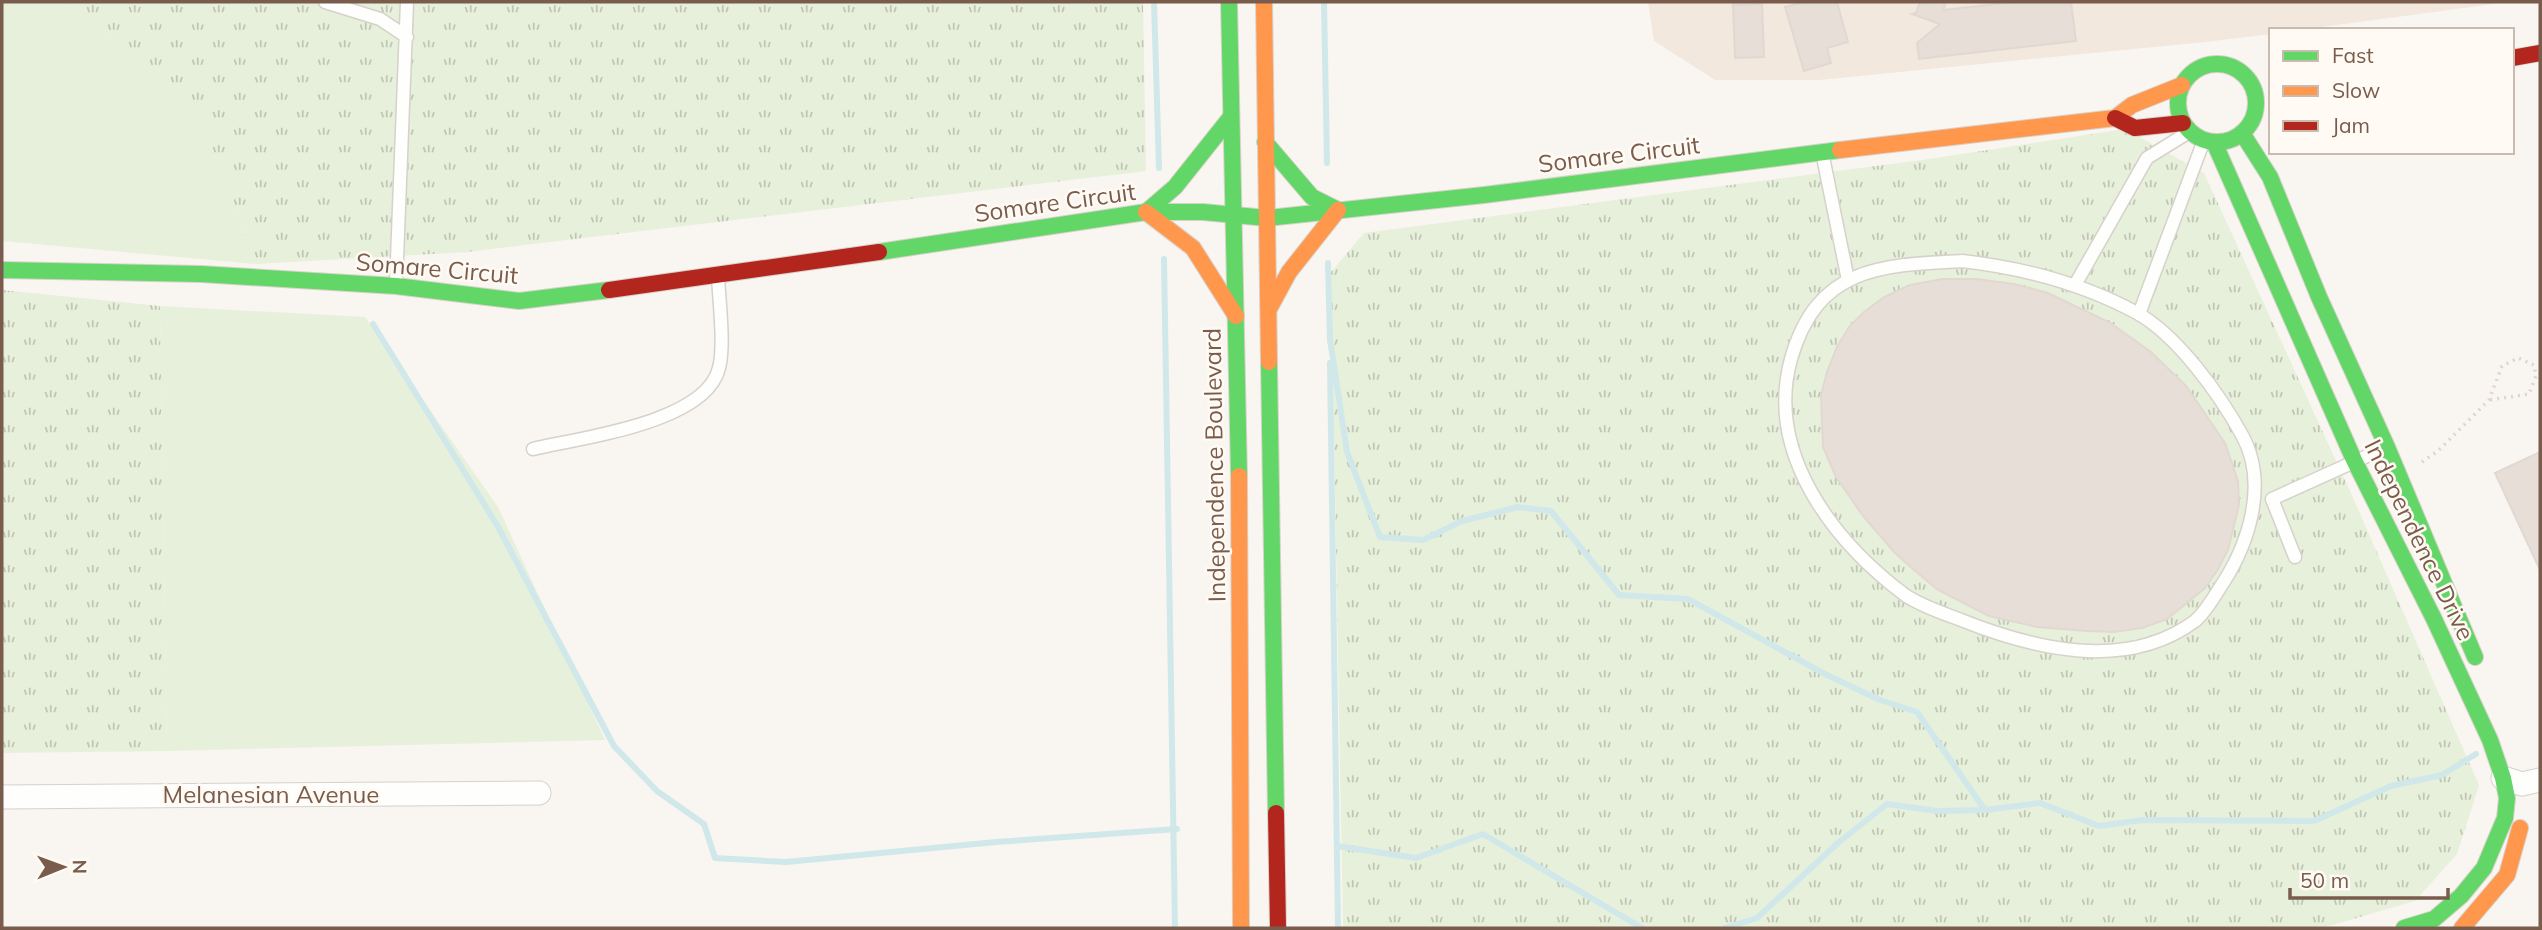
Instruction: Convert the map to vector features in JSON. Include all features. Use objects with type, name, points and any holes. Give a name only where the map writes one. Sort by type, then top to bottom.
[{"type":"street","name":"Independence Boulevard","points":[[1229,2],[1240,542],[1241,928]]},
{"type":"street","points":[[1264,2],[1278,928]]},
{"type":"street","points":[[2514,58],[2540,53]]},
{"type":"street","points":[[2243,74],[2254,93],[2254,114],[2242,133],[2234,138],[2209,141],[2186,127],[2178,104],[2182,85],[2196,70],[2215,64],[2261,77]]},
{"type":"street","name":"Somare Circuit","points":[[2,270],[201,274],[396,286],[519,301],[718,276],[1146,212],[1203,212],[1267,218],[1484,195],[2115,118],[2132,105],[2182,85]]},
{"type":"street","points":[[2254,114],[2269,109]]},
{"type":"street","points":[[1230,118],[1175,187],[1146,212],[1194,248],[1236,316]]},
{"type":"street","name":"Somare Circuit","points":[[2115,118],[2135,128],[2186,127]]},
{"type":"street","name":"Independence Drive","points":[[2242,133],[2270,177],[2483,676]]},
{"type":"street","name":"Independence Drive","points":[[2209,141],[2354,460],[2440,631],[2490,740],[2522,777],[2520,829],[2507,875],[2462,928]]},
{"type":"street","points":[[1265,142],[1312,197],[1338,210],[1289,272],[1268,312]]},
{"type":"street","name":"Independence Drive","points":[[2404,928],[2434,919],[2461,896],[2484,868],[2505,818],[2507,798],[2522,777]]},
{"type":"street","name":"Melanesian Avenue","points":[[2,797],[539,793]]},
{"type":"lane","points":[[325,2],[380,19],[407,37]]},
{"type":"lane","points":[[396,286],[407,2]]},
{"type":"lane","points":[[2075,285],[2147,158],[2186,127]]},
{"type":"lane","points":[[2139,314],[2209,141]]},
{"type":"lane","points":[[1822,152],[1848,280]]},
{"type":"lane","points":[[1962,261],[2025,270],[2075,285],[2139,314],[2168,338],[2199,371],[2227,407],[2246,442],[2255,478],[2251,525],[2238,556],[2197,619],[2153,644],[2133,649],[2108,651],[2040,646],[1989,631],[1908,597],[1857,552],[1822,509],[1797,466],[1787,431],[1786,377],[1796,341],[1812,310],[1832,290],[1848,280],[1906,264],[1962,261]]},
{"type":"lane","points":[[533,449],[646,423],[690,404],[710,385],[719,369],[718,276]]},
{"type":"lane","points":[[2253,500],[2272,499],[2387,447]]},
{"type":"lane","points":[[2272,499],[2295,557]]},
{"type":"path","points":[[2400,477],[2438,451],[2489,400],[2502,366],[2518,358],[2534,365],[2536,376],[2529,394],[2489,400]]},
{"type":"shaded area","points":[[1648,2],[2509,2],[2314,28],[2269,28],[2269,34],[2205,42],[1819,80],[1715,80],[1654,41]]},
{"type":"green space","points":[[2,2],[63,2],[197,107],[256,264],[2,241]]},
{"type":"green space","points":[[63,2],[1143,2],[1146,171],[467,252],[256,264],[197,107]]},
{"type":"green space","points":[[2125,129],[2204,173],[2354,500],[2479,785],[2457,854],[2415,901],[2322,928],[1343,928],[1331,272],[1364,233],[1922,160]]},
{"type":"green space","points":[[2,290],[160,306],[167,751],[2,753]]},
{"type":"green space","points":[[160,306],[365,317],[498,507],[605,740],[167,751]]},
{"type":"building","points":[[1804,2],[1837,2],[1848,42],[1827,48],[1831,63],[1804,71],[1785,7]]},
{"type":"building","points":[[1920,2],[1946,2],[1943,10],[2015,2],[2071,2],[2076,41],[1919,59],[1917,43],[1940,24],[1912,14],[1916,13]]},
{"type":"building","points":[[1762,4],[1764,57],[1735,58],[1733,5]]},
{"type":"building","points":[[1942,279],[1977,279],[2014,284],[2048,293],[2109,322],[2151,352],[2186,386],[2225,443],[2238,481],[2239,505],[2228,550],[2204,589],[2167,619],[2142,628],[2114,632],[2037,627],[1989,616],[1938,590],[1894,552],[1863,516],[1836,477],[1823,447],[1821,395],[1837,347],[1849,327],[1884,297],[1910,285]]},
{"type":"building","points":[[2540,452],[2540,570],[2495,473]]},
{"type":"waterway","points":[[1154,2],[1159,168]]},
{"type":"waterway","points":[[1324,2],[1327,163]]},
{"type":"waterway","points":[[1164,259],[1175,928]]},
{"type":"waterway","points":[[1328,263],[1330,341]]},
{"type":"waterway","points":[[373,324],[497,525],[614,746],[657,791],[704,824],[715,858],[786,862],[996,842],[1177,829]]},
{"type":"waterway","points":[[1330,339],[1347,452],[1380,537],[1423,540],[1462,521],[1518,507],[1551,511],[1619,595],[1688,599],[1827,675],[1880,700],[1917,712],[1985,810]]},
{"type":"waterway","points":[[1330,363],[1338,928]]},
{"type":"waterway","points":[[1725,928],[1757,918],[1839,842],[1887,804],[1937,811],[1985,810],[2040,803],[2099,826],[2143,820],[2314,821],[2391,786],[2442,775],[2476,754]]},
{"type":"waterway","points":[[1337,846],[1416,858],[1483,834],[1642,928]]},
{"type":"traffic: fast","points":[[1229,2],[1239,476]]},
{"type":"traffic: fast","points":[[2217,64],[2232,67],[2249,81],[2256,103],[2253,118],[2239,135],[2217,142],[2202,139],[2185,125],[2178,103],[2181,88],[2195,71],[2217,64]]},
{"type":"traffic: fast","points":[[1146,212],[1175,187],[1230,118]]},
{"type":"traffic: fast","points":[[2242,133],[2270,177],[2475,657]]},
{"type":"traffic: fast","points":[[1265,142],[1312,197],[1338,210]]},
{"type":"traffic: fast","points":[[2214,142],[2354,460],[2434,619],[2490,740],[2503,778],[2507,798],[2505,818],[2484,868],[2461,896],[2434,919],[2404,928]]},
{"type":"traffic: fast","points":[[879,252],[1146,212],[1203,212],[1267,218],[1484,195],[1840,150]]},
{"type":"traffic: fast","points":[[2,270],[201,274],[396,286],[519,301],[609,290]]},
{"type":"traffic: fast","points":[[1269,362],[1276,813]]},
{"type":"traffic: slow","points":[[1264,2],[1269,362]]},
{"type":"traffic: slow","points":[[1840,150],[2115,118],[2132,105],[2182,85]]},
{"type":"traffic: slow","points":[[1269,309],[1289,272],[1338,210]]},
{"type":"traffic: slow","points":[[1146,212],[1193,248],[1236,316]]},
{"type":"traffic: slow","points":[[1239,476],[1241,928]]},
{"type":"traffic: slow","points":[[2462,928],[2507,875],[2520,828]]},
{"type":"traffic: jam","points":[[2514,58],[2540,53]]},
{"type":"traffic: jam","points":[[2115,118],[2135,128],[2183,123]]},
{"type":"traffic: jam","points":[[609,290],[879,252]]},
{"type":"traffic: jam","points":[[1276,813],[1278,928]]}]
